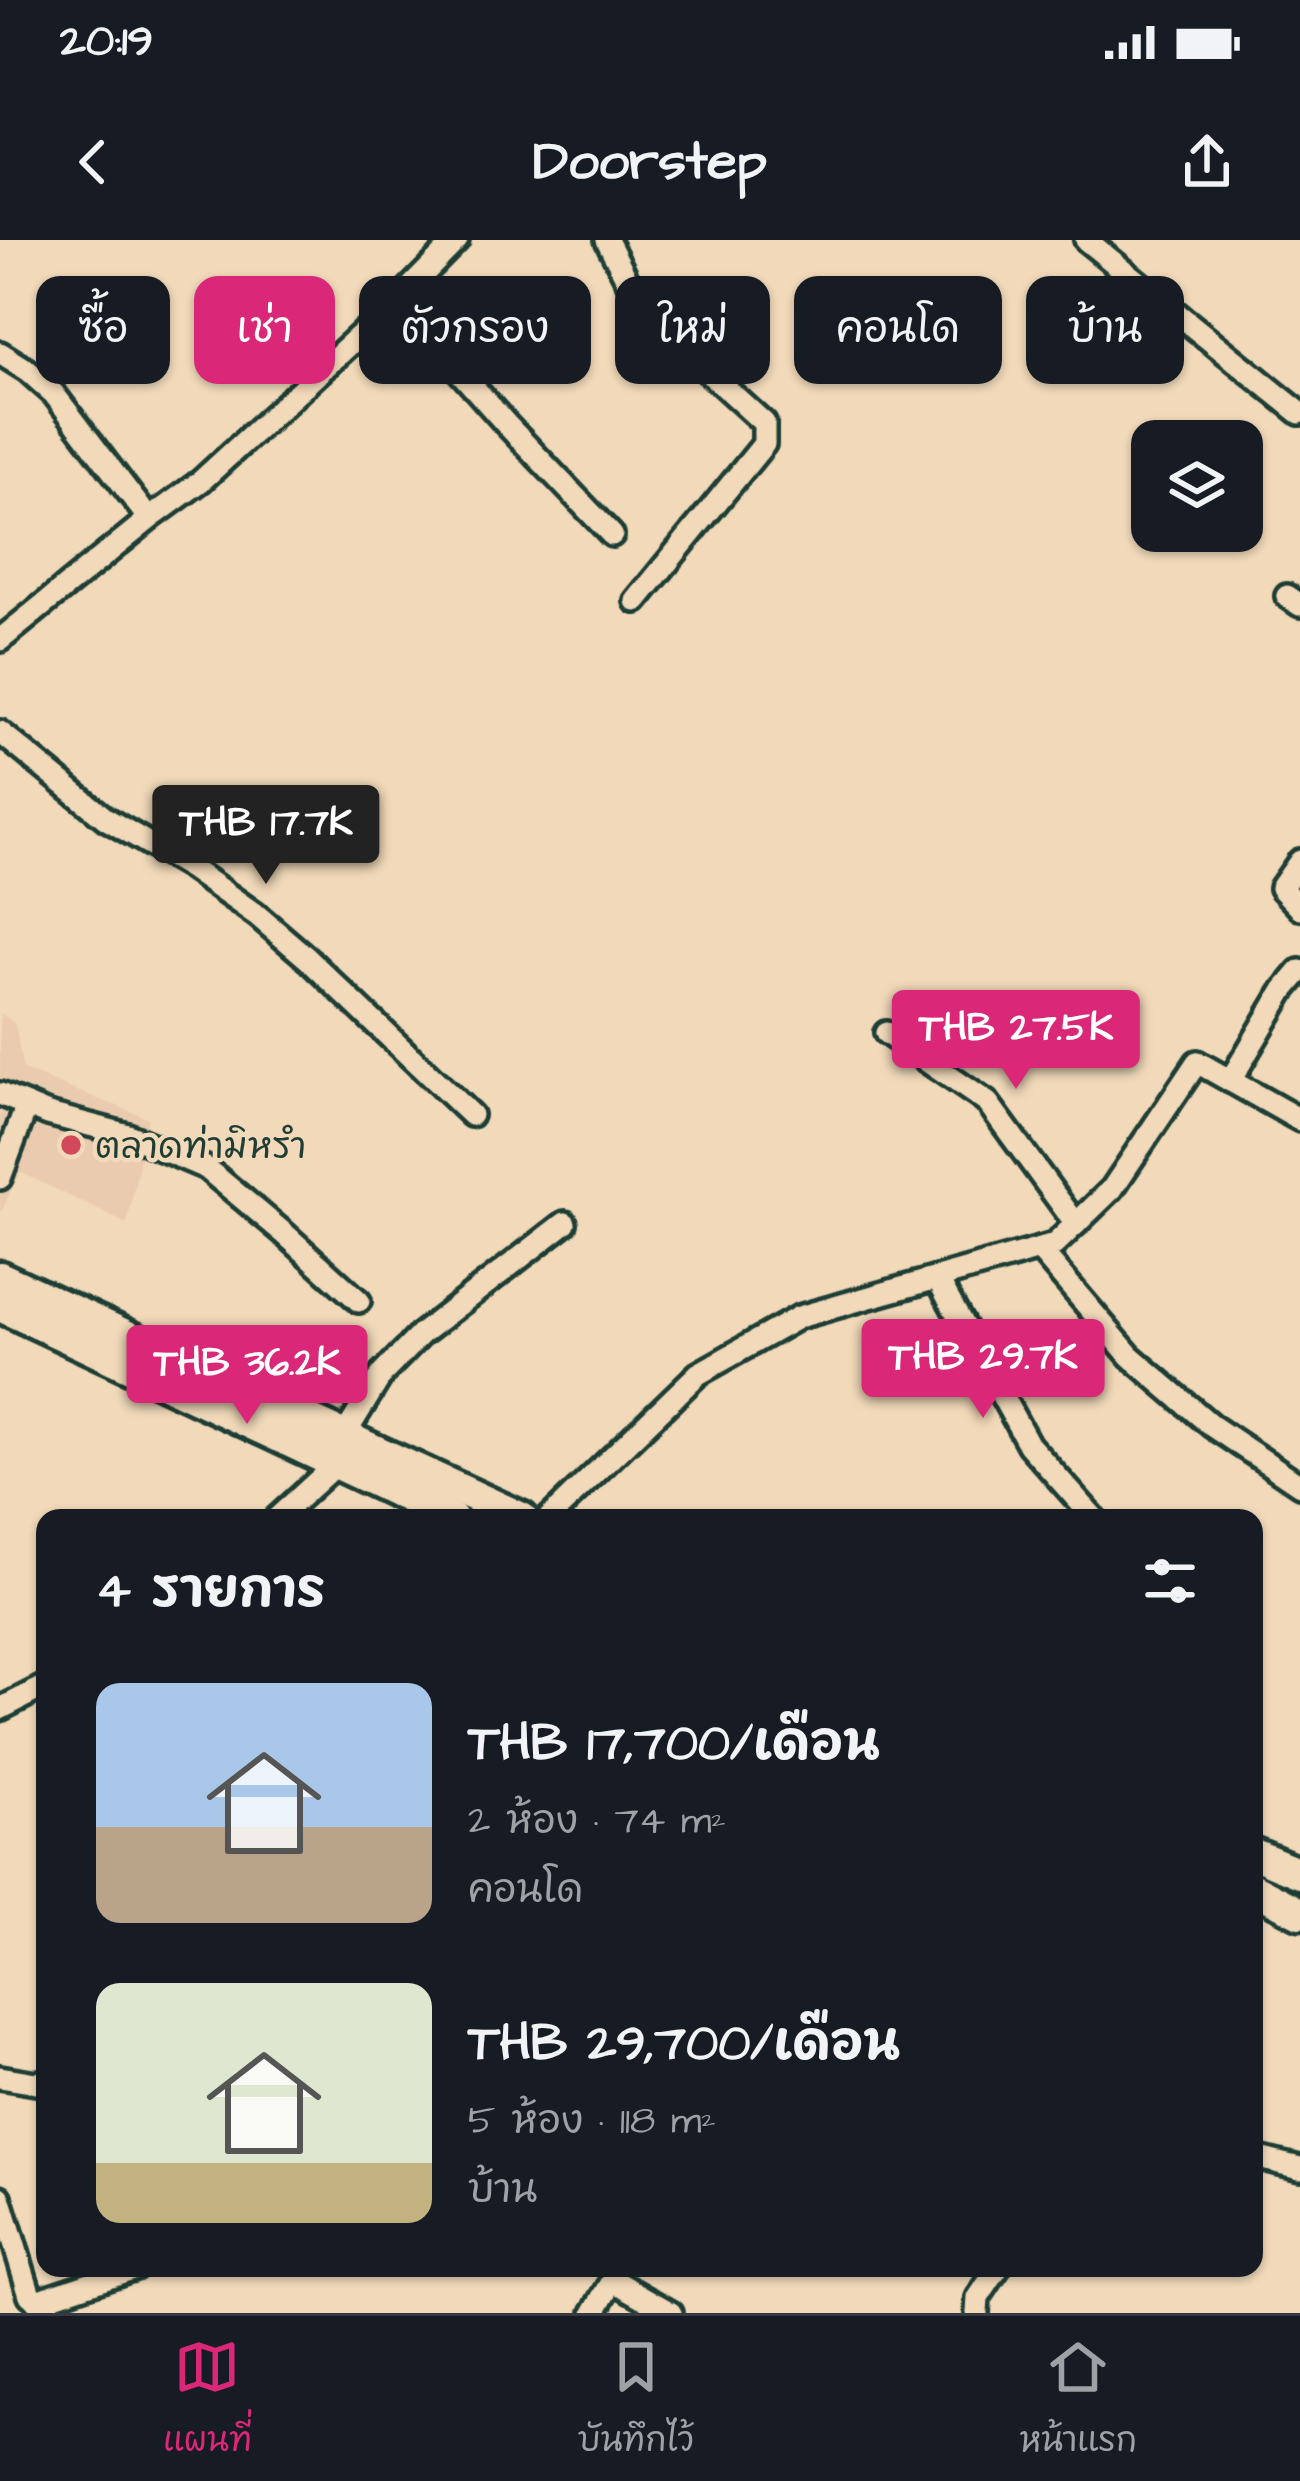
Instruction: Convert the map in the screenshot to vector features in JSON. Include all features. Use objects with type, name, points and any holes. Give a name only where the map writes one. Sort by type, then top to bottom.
[{"type":"main road","points":[[0,1276],[339,1450],[437,1509]]},
{"type":"main road","points":[[0,1306],[339,1450],[498,1509]]},
{"type":"main road","points":[[1263,1858],[1300,1873]]},
{"type":"main road","points":[[1263,1894],[1300,1913]]},
{"type":"street","points":[[422,276],[457,240]]},
{"type":"street","points":[[607,240],[652,321],[764,423],[764,444],[636,601]]},
{"type":"street","points":[[1085,240],[1300,413]]},
{"type":"street","points":[[0,640],[201,481],[359,336]]},
{"type":"street","points":[[0,353],[54,394],[149,519]]},
{"type":"street","points":[[471,384],[612,535]]},
{"type":"street","points":[[0,733],[105,818],[190,868],[258,916],[471,1115]]},
{"type":"street","points":[[1300,860],[1281,888],[1300,908]]},
{"type":"street","points":[[1230,1081],[1300,970]]},
{"type":"street","points":[[886,1033],[988,1102],[1076,1224]]},
{"type":"street","points":[[558,1509],[698,1374],[799,1317],[1054,1245],[1112,1189],[1197,1062],[1300,1120]]},
{"type":"street","points":[[0,1094],[128,1135],[206,1168],[359,1300]]},
{"type":"street","points":[[0,1178],[28,1106]]},
{"type":"street","points":[[285,1509],[339,1450],[382,1374],[421,1334],[565,1223]]},
{"type":"street","points":[[1039,1249],[1130,1356],[1212,1426],[1300,1486]]},
{"type":"street","points":[[937,1278],[1029,1445],[1086,1509]]},
{"type":"street","points":[[0,1709],[36,1691]]},
{"type":"street","points":[[0,2077],[36,2083]]},
{"type":"street","points":[[1263,2159],[1300,2168]]},
{"type":"street","points":[[0,2197],[30,2295],[44,2307],[113,2277]]},
{"type":"street","points":[[594,2313],[612,2277]]},
{"type":"street","points":[[618,2277],[670,2313]]},
{"type":"street","points":[[976,2313],[978,2299],[992,2277]]},
{"type":"shaded area","name":"ตลาดท่ามิหรำ","points":[[0,1013],[15,1024],[23,1070],[148,1118],[127,1224],[20,1172],[0,1214]]},
{"type":"place","name":"ตลาดท่ามิหรำ","points":[[71,1145]]}]
